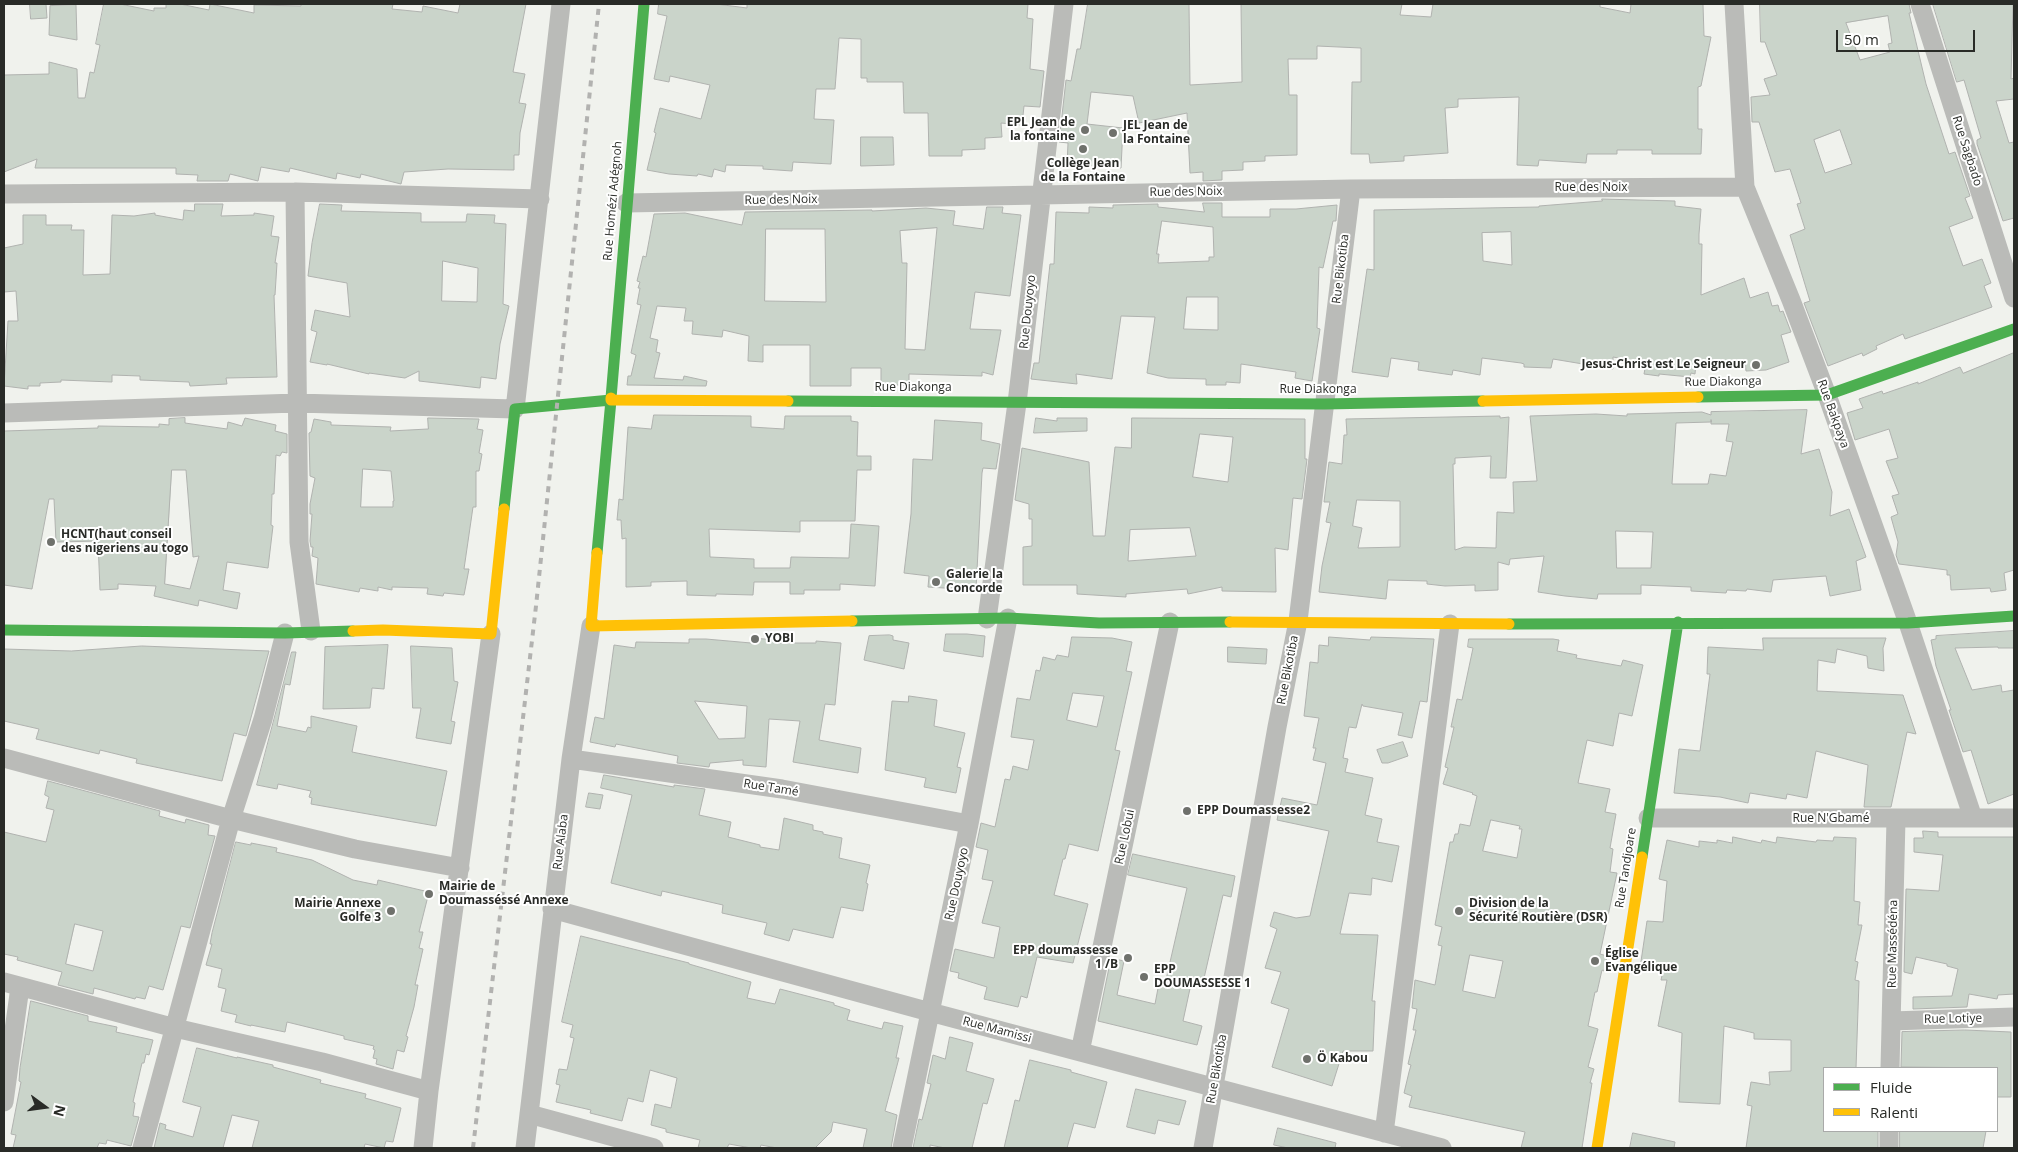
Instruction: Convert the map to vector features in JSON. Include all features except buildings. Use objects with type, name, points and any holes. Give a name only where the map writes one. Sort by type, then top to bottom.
[{"type":"main road","name":"Rue Homézi Adégnoh","points":[[591,626],[644,4]]},
{"type":"main road","name":"Rue Diakonga","points":[[515,409],[610,400],[1324,404],[1827,394],[2014,328]]},
{"type":"main road","points":[[4,630],[285,633],[383,630],[491,634],[515,409]]},
{"type":"main road","points":[[591,626],[1008,618],[1099,623],[1298,621],[1450,624],[1678,622],[1908,623],[2014,616]]},
{"type":"main road","name":"Rue Tandjoare","points":[[1596,1148],[1678,622]]},
{"type":"street","points":[[4,413],[296,403],[515,409],[561,4]]},
{"type":"street","name":"Rue Douyoyo","points":[[987,619],[1018,403],[1040,194],[1064,4]]},
{"type":"street","name":"Rue Bakpaya","points":[[1734,4],[1745,187],[1827,394],[1908,623],[1973,818]]},
{"type":"street","name":"Rue Sagbado","points":[[1920,4],[2014,298]]},
{"type":"street","name":"Rue des Noix","points":[[626,203],[1351,189],[1745,187]]},
{"type":"street","name":"Rue Bikotiba","points":[[1203,1148],[1277,726],[1298,621],[1351,189]]},
{"type":"street","points":[[4,194],[295,192],[540,199]]},
{"type":"street","points":[[295,192],[299,542],[310,631]]},
{"type":"street","name":"Rue Douyoyo","points":[[902,1148],[969,824],[1008,618]]},
{"type":"street","name":"Rue Lobui","points":[[1080,1052],[1170,622]]},
{"type":"street","points":[[1384,1133],[1450,624]]},
{"type":"street","name":"Rue Alaba","points":[[525,1148],[552,909],[571,759],[591,626]]},
{"type":"street","points":[[142,1148],[231,819],[263,719],[285,633]]},
{"type":"street","points":[[423,1148],[429,1091],[491,634]]},
{"type":"street","points":[[4,758],[231,819],[355,849],[460,868]]},
{"type":"street","name":"Rue Tamé","points":[[571,759],[782,789],[969,824]]},
{"type":"street","name":"Rue N'Gbamé","points":[[1648,818],[2014,818]]},
{"type":"street","name":"Rue Massédéna","points":[[1890,1067],[1896,819]]},
{"type":"street","name":"Rue Mamissi","points":[[552,909],[1442,1148]]},
{"type":"street","points":[[4,1102],[12,985],[175,1028],[322,1062],[429,1091]]},
{"type":"street","name":"Rue Lotiye","points":[[1891,1020],[2014,1018]]},
{"type":"street","points":[[529,1114],[654,1148]]},
{"type":"street","points":[[1889,1132],[1889,1148]]},
{"type":"railway","points":[[473,1148],[536,606],[599,4]]},
{"type":"traffic: fast","points":[[611,398],[644,4]]},
{"type":"traffic: fast","points":[[1698,397],[1827,395],[2014,329]]},
{"type":"traffic: fast","points":[[504,509],[515,409],[611,400],[597,553]]},
{"type":"traffic: fast","points":[[788,401],[1324,404],[1483,401]]},
{"type":"traffic: fast","points":[[1509,624],[1908,623],[2014,616]]},
{"type":"traffic: fast","points":[[852,621],[1008,618],[1099,623],[1230,622]]},
{"type":"traffic: fast","points":[[1642,857],[1678,622]]},
{"type":"traffic: fast","points":[[4,630],[285,633],[353,631]]},
{"type":"traffic: slow","points":[[1483,401],[1698,397]]},
{"type":"traffic: slow","points":[[611,398],[611,400],[788,401]]},
{"type":"traffic: slow","points":[[353,631],[383,630],[491,634],[504,509]]},
{"type":"traffic: slow","points":[[597,553],[591,626],[852,621]]},
{"type":"traffic: slow","points":[[1230,622],[1509,624]]},
{"type":"traffic: slow","points":[[1597,1148],[1642,857]]},
{"type":"place","name":"EPL Jean de la fontaine","points":[[1085,130]]},
{"type":"place","name":"JEL Jean de la Fontaine","points":[[1113,133]]},
{"type":"place","name":"Collège Jean de la Fontaine","points":[[1083,149]]},
{"type":"place","name":"Jesus-Christ est Le Seigneur","points":[[1756,365]]},
{"type":"place","name":"HCNT(haut conseil des nigeriens au togo","points":[[51,542]]},
{"type":"place","name":"Galerie la Concorde","points":[[936,582]]},
{"type":"place","name":"YOBI","points":[[755,639]]},
{"type":"place","name":"EPP Doumassesse2","points":[[1187,811]]},
{"type":"place","name":"Mairie de Doumasséssé Annexe","points":[[429,894]]},
{"type":"place","name":"Mairie Annexe Golfe 3","points":[[391,911]]},
{"type":"place","name":"Division de la Sécurité Routière (DSR)","points":[[1459,911]]},
{"type":"place","name":"EPP doumassesse 1 /B","points":[[1128,958]]},
{"type":"place","name":"Église Evangélique","points":[[1595,961]]},
{"type":"place","name":"EPP DOUMASSESSE 1","points":[[1144,977]]},
{"type":"place","name":"Ö Kabou","points":[[1307,1059]]}]
